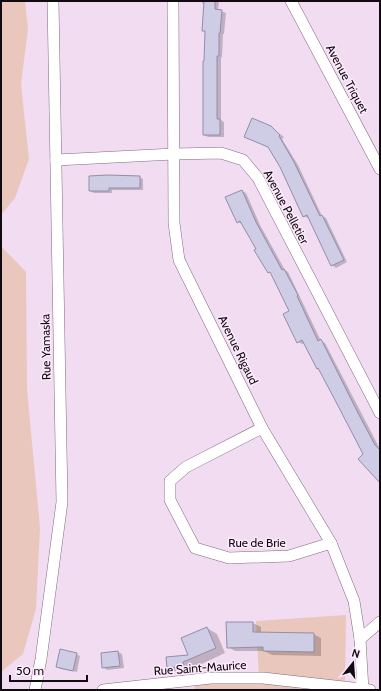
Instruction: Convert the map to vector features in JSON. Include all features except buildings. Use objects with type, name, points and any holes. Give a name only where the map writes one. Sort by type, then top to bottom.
[{"type":"street","name":"Rue Yamaska","points":[[35,690],[41,659],[62,502],[53,1]]},
{"type":"street","name":"Avenue Rigaud","points":[[173,1],[174,223],[179,260],[262,428],[331,543],[354,601],[366,689]]},
{"type":"street","name":"Avenue Triquet","points":[[291,1],[380,170]]},
{"type":"street","name":"Avenue Pelletier","points":[[56,160],[221,153],[243,160],[258,178],[380,413]]},
{"type":"street","name":"Rue de Brie","points":[[262,428],[186,467],[170,481],[170,500],[195,548],[229,558],[289,556],[331,543]]},
{"type":"street","points":[[360,639],[380,622]]},
{"type":"street","name":"Rue Saint-Maurice","points":[[103,690],[211,678],[263,678],[366,689]]},
{"type":"shaded area","points":[[1,1],[25,1],[28,29],[21,84],[29,159],[15,198],[1,215]]},
{"type":"shaded area","points":[[1,246],[26,272],[27,389],[40,528],[36,609],[23,654],[1,672]]},
{"type":"shaded area","points":[[346,615],[345,682],[300,680],[300,690],[195,690],[194,682],[259,680],[256,621]]}]
